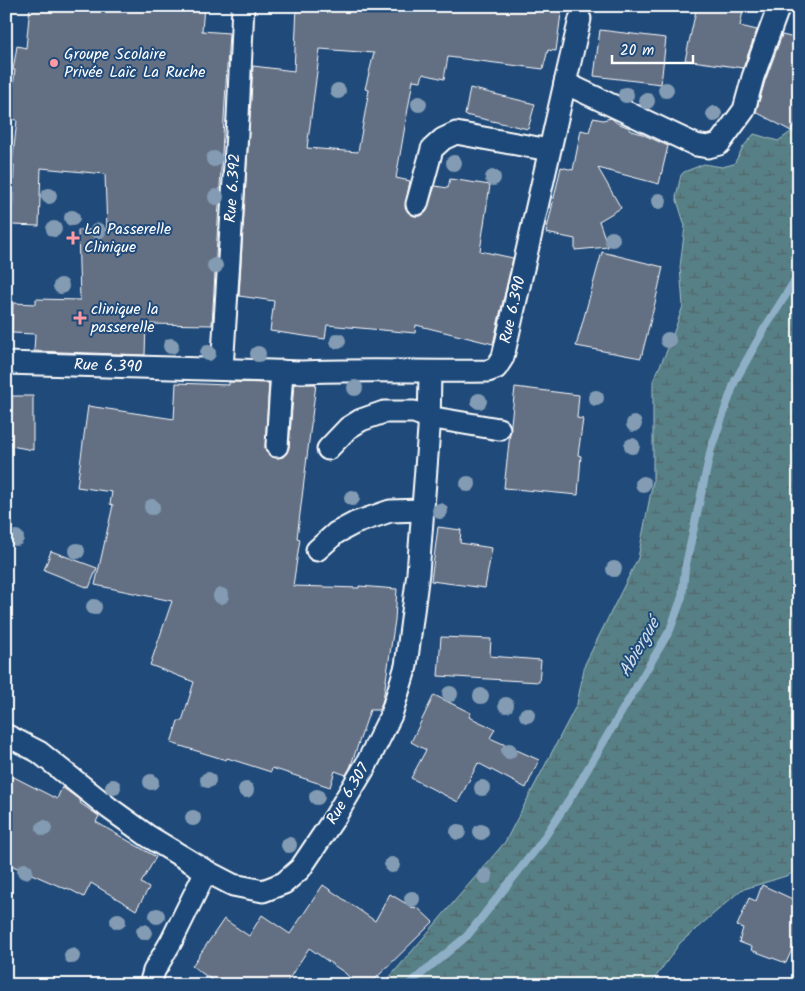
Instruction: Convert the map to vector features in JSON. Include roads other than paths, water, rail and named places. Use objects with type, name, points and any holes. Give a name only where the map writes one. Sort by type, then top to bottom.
[{"type":"street","name":"Rue 6.392","points":[[222,369],[243,6]]},
{"type":"street","points":[[564,83],[696,145],[708,147],[719,144],[744,110],[753,77],[779,6]]},
{"type":"street","name":"Rue 6.390","points":[[6,364],[302,372],[344,370],[488,371],[496,368],[503,357],[580,19]]},
{"type":"street","points":[[417,204],[432,150],[443,139],[456,133],[549,150]]},
{"type":"street","points":[[278,446],[282,371]]},
{"type":"street","name":"Rue 6.307","points":[[6,735],[39,752],[109,808],[148,836],[206,871],[233,885],[263,891],[284,883],[300,869],[361,774],[391,715],[406,666],[418,572],[430,372]]},
{"type":"street","points":[[328,449],[348,428],[361,420],[384,412],[407,411],[428,417],[499,429]]},
{"type":"street","points":[[318,550],[336,533],[367,519],[390,511],[422,510]]},
{"type":"street","points":[[150,985],[154,971],[172,940],[206,871]]},
{"type":"waterway","name":"Abiergué","points":[[408,985],[467,936],[540,844],[574,792],[670,630],[682,597],[685,569],[711,449],[735,381],[763,331],[799,274]]},
{"type":"place","name":"Groupe Scolaire Privée Laïc La Ruche","points":[[54,63]]},
{"type":"place","name":"La Passerelle Clinique","points":[[73,238]]},
{"type":"place","name":"clinique la passerelle","points":[[80,318]]}]
